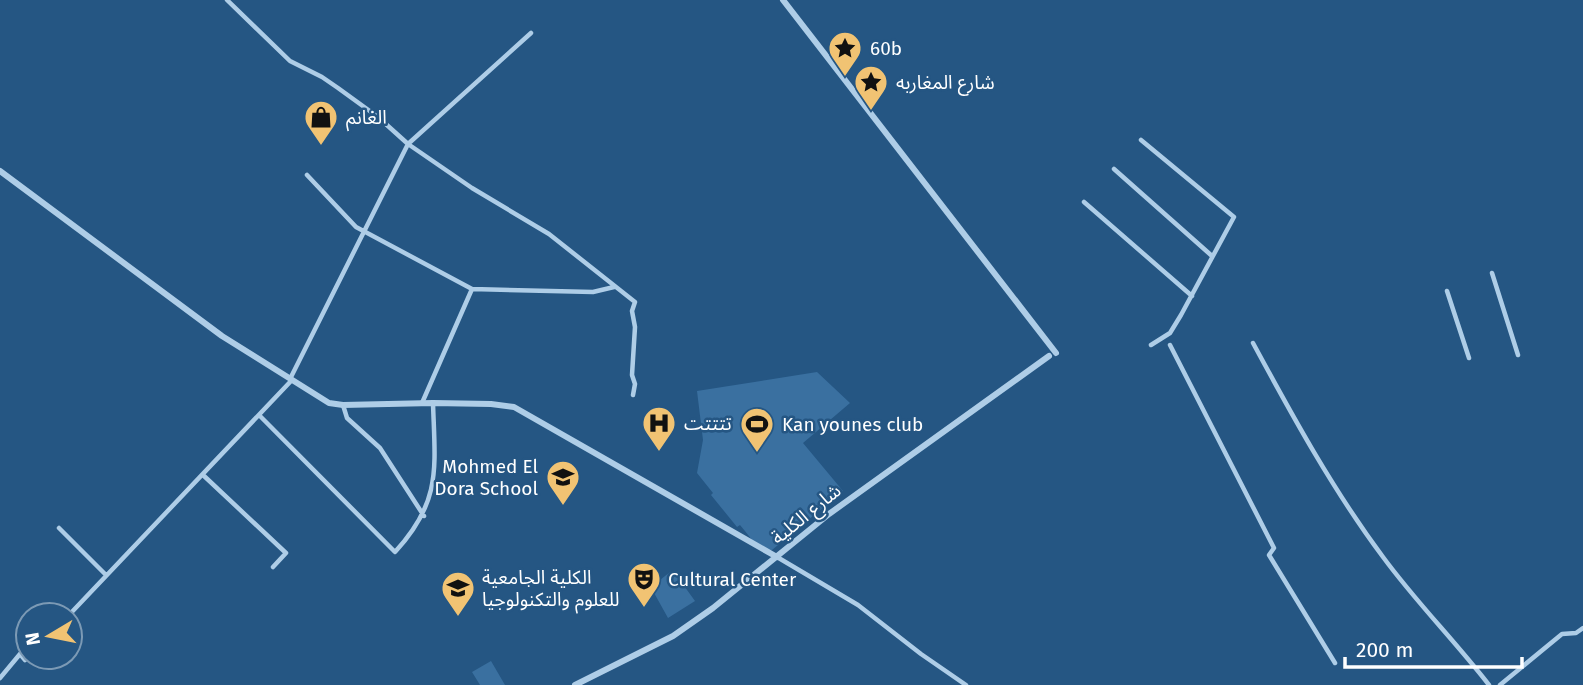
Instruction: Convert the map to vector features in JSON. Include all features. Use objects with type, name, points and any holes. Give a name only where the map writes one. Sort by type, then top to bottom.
[{"type":"street","points":[[227,0],[290,61],[338,88],[378,117],[408,144],[472,188],[549,234],[635,302],[632,311],[635,327],[633,395]]},
{"type":"street","name":"شارع الكلية","points":[[575,685],[673,636],[735,591],[873,481],[1052,354],[783,0]]},
{"type":"street","points":[[82,601],[291,380],[408,144],[531,33]]},
{"type":"street","points":[[1141,140],[1234,217],[1170,333],[1151,345]]},
{"type":"street","points":[[1114,169],[1212,256]]},
{"type":"street","points":[[0,171],[222,336],[329,403],[491,404],[514,407],[858,605],[966,685]]},
{"type":"street","points":[[307,175],[345,217],[365,233],[472,289],[593,292],[614,287]]},
{"type":"street","points":[[1084,202],[1192,296]]},
{"type":"street","points":[[1492,273],[1518,355]]},
{"type":"street","points":[[422,403],[472,289]]},
{"type":"street","points":[[1447,291],[1469,358]]},
{"type":"street","points":[[1253,343],[1287,407],[1343,501],[1392,569],[1489,685]]},
{"type":"street","points":[[1170,345],[1274,548],[1269,555],[1335,663]]},
{"type":"street","points":[[259,415],[395,552],[424,516],[434,479],[433,403]]},
{"type":"street","points":[[343,405],[347,418],[380,449],[424,516]]},
{"type":"street","points":[[204,475],[286,553],[273,567]]},
{"type":"street","points":[[59,528],[106,575]]},
{"type":"street","points":[[1500,685],[1562,634],[1576,633],[1583,628]]},
{"type":"street","points":[[0,678],[14,661]]},
{"type":"shaded area","name":"Kan younes club","points":[[817,372],[850,403],[803,443],[843,491],[772,550],[767,550],[754,542],[740,525],[737,527],[697,473],[703,440],[697,391]]},
{"type":"shaded area","points":[[670,572],[674,572],[695,601],[668,618],[653,591],[655,584]]},
{"type":"shaded area","points":[[491,661],[505,685],[480,685],[472,672]]},
{"type":"place","name":"60b","points":[[845,78]]},
{"type":"place","name":"شارع المغاربه","points":[[871,112]]},
{"type":"place","name":"الغانم","points":[[321,147]]},
{"type":"place","name":"تتتتت","points":[[659,453]]},
{"type":"place","name":"Kan younes club","points":[[757,454]]},
{"type":"place","name":"Mohmed El Dora School","points":[[563,507]]},
{"type":"place","name":"Cultural Center","points":[[644,609]]},
{"type":"place","name":"الكلية الجامعية للعلوم والتكنولوجيا","points":[[458,618]]}]
